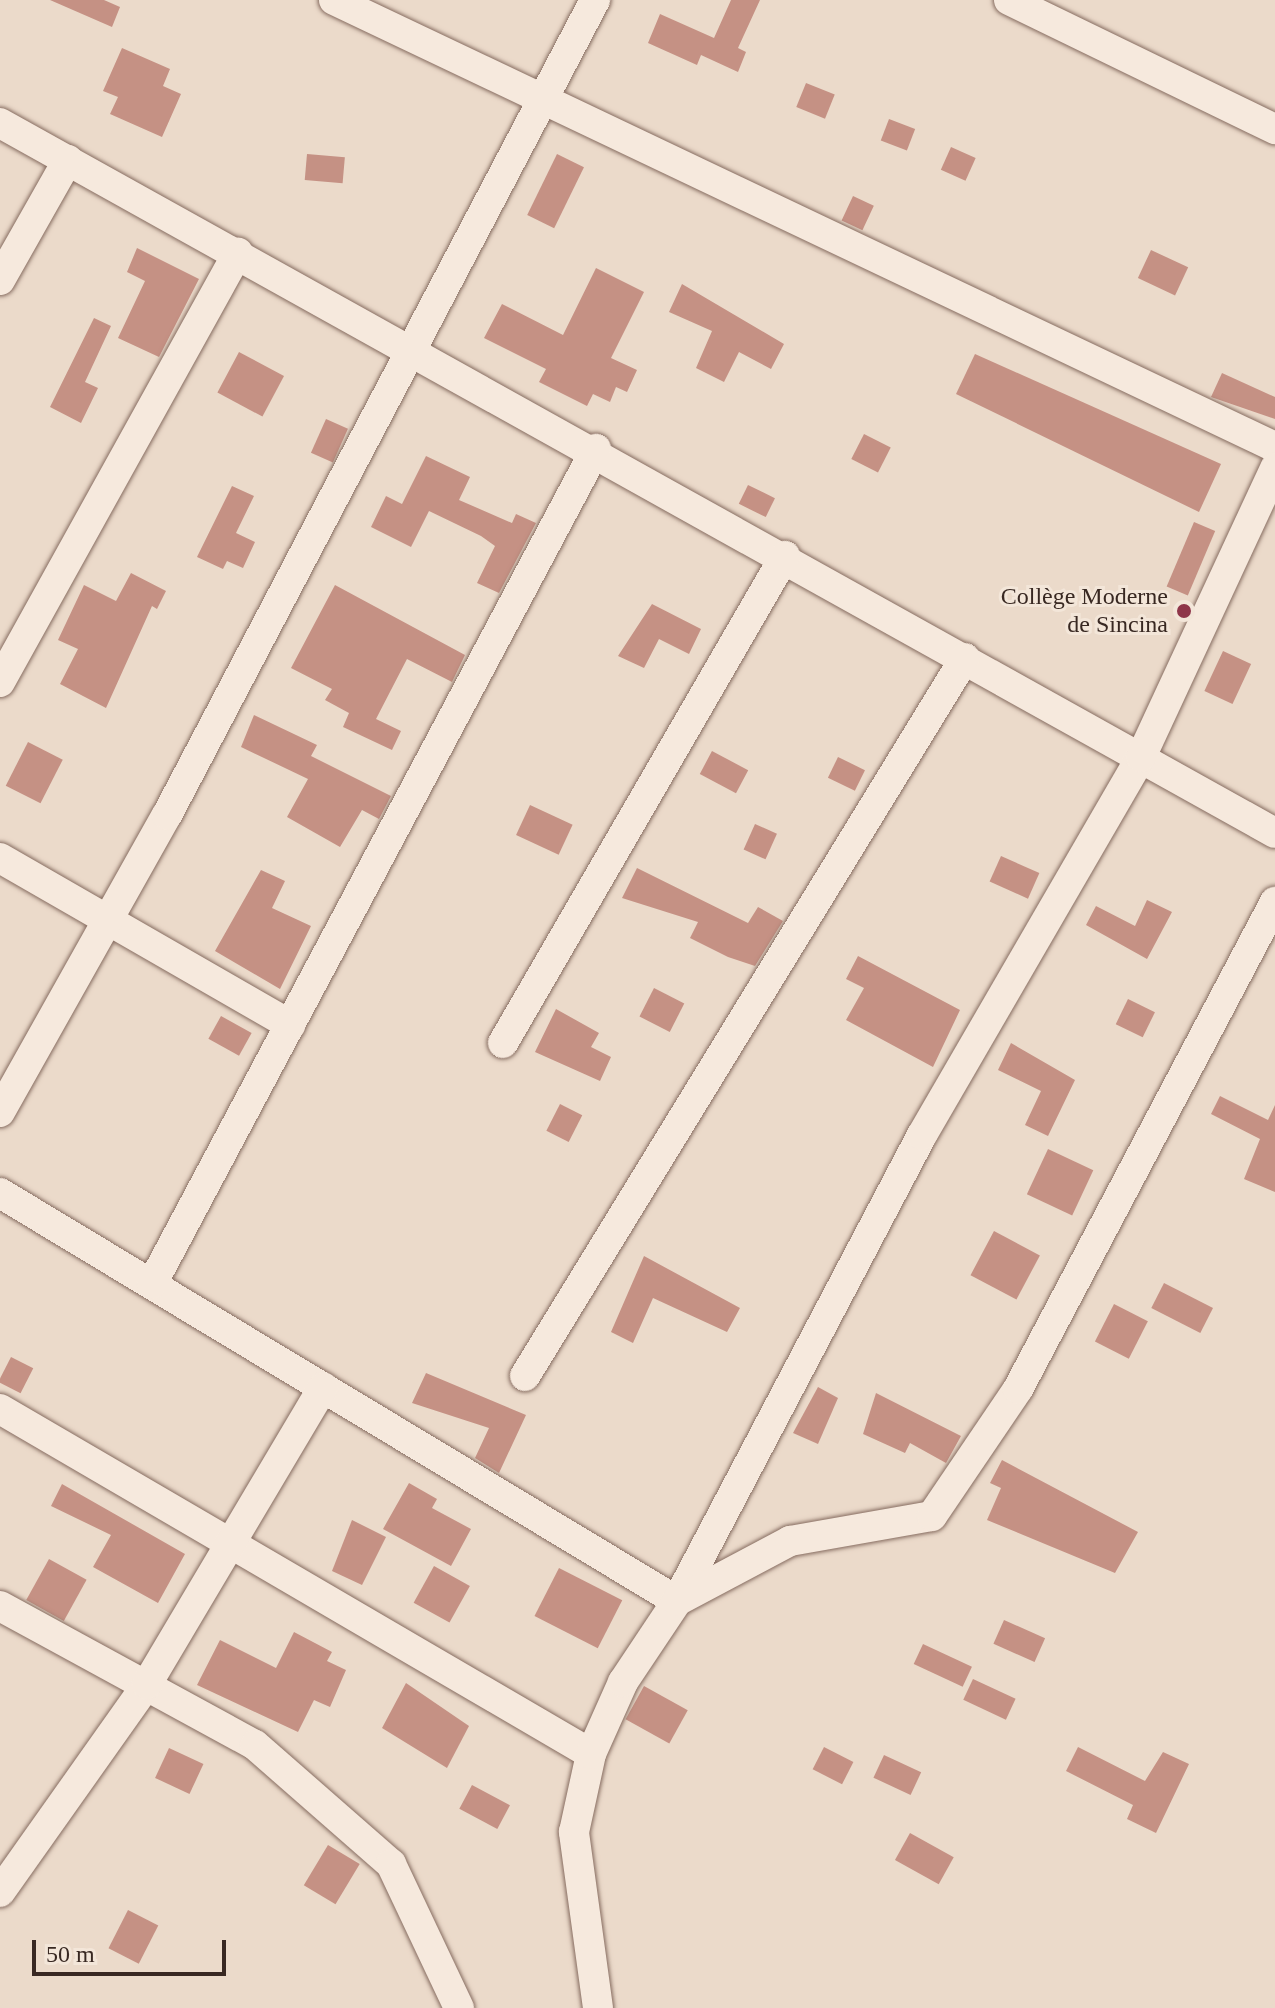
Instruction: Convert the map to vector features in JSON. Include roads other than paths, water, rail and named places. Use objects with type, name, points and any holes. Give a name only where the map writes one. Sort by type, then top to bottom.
[{"type":"street","points":[[334,0],[1275,447]]},
{"type":"street","points":[[0,1112],[108,920],[414,350],[547,101],[595,0]]},
{"type":"street","points":[[1009,0],[1275,129]]},
{"type":"street","points":[[0,123],[596,449],[1275,833]]},
{"type":"street","points":[[0,280],[68,160]]},
{"type":"street","points":[[0,682],[238,252]]},
{"type":"street","points":[[152,1284],[596,449]]},
{"type":"street","points":[[598,2008],[599,1970],[574,1832],[591,1754],[623,1682],[677,1601],[922,1135],[1141,757],[1275,468]]},
{"type":"street","points":[[503,1043],[785,556]]},
{"type":"street","points":[[525,1376],[965,658]]},
{"type":"street","points":[[0,858],[290,1025]]},
{"type":"street","points":[[677,1601],[790,1541],[932,1516],[1018,1389],[1275,902]]},
{"type":"street","points":[[0,1193],[677,1601]]},
{"type":"street","points":[[0,1892],[147,1684],[323,1387]]},
{"type":"street","points":[[0,1409],[591,1754]]},
{"type":"street","points":[[0,1606],[255,1745],[391,1864],[459,2008]]},
{"type":"place","name":"Collège Moderne de Sincina","points":[[1184,611]]}]
